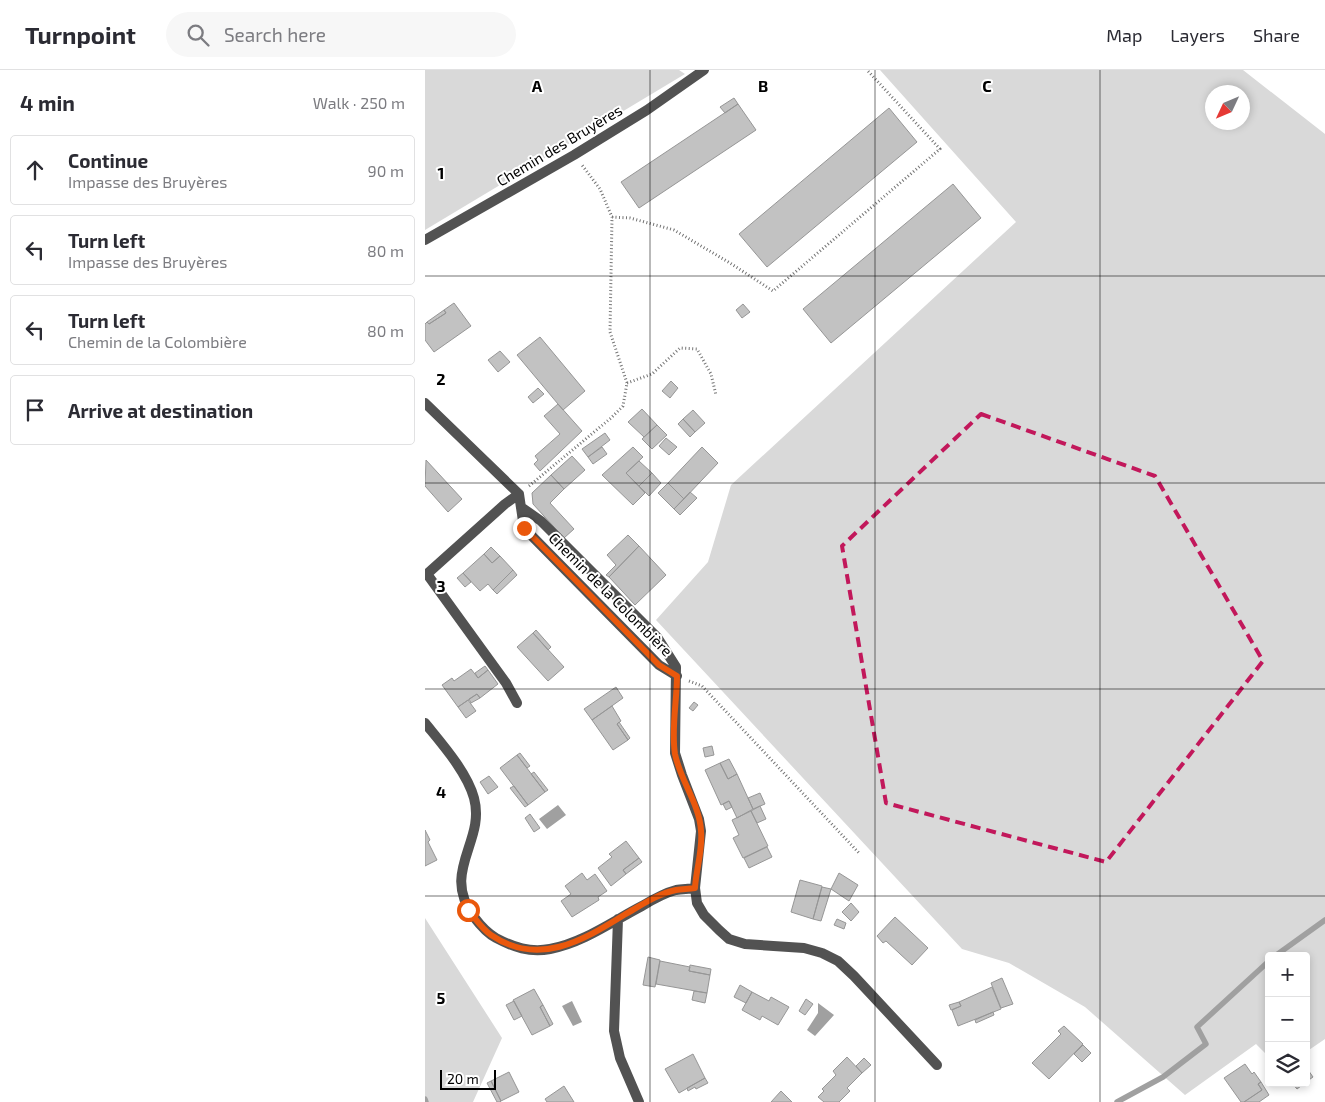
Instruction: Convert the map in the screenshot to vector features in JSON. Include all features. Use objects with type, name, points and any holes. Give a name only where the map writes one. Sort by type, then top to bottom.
[{"type":"street","name":"Chemin des Bruyères","points":[[425,240],[647,110],[704,70]]},
{"type":"street","points":[[425,403],[519,494],[505,504],[427,574],[501,676],[517,702]]},
{"type":"street","name":"Chemin de la Colombière","points":[[519,494],[524,528],[659,665],[677,676]]},
{"type":"street","name":"Chemin de la Colombière","points":[[521,507],[541,521],[657,638],[676,667],[677,676]]},
{"type":"street","points":[[677,676],[675,753],[699,819],[701,831],[695,888],[697,903],[705,915],[729,939],[760,946],[804,948],[822,953],[838,961],[937,1065]]},
{"type":"street","points":[[425,723],[462,772],[474,797],[477,815],[462,867],[461,884],[464,901],[468,910],[490,935],[507,944],[527,951],[549,950],[568,945],[659,896],[676,890],[695,888]]},
{"type":"street","points":[[618,919],[615,1031],[619,1058],[639,1102]]},
{"type":"path","points":[[612,217],[630,218],[674,230],[730,262],[773,290],[940,149],[867,70]]},
{"type":"path","points":[[519,494],[623,406],[627,383],[610,332],[612,217],[600,189],[574,154]]},
{"type":"path","points":[[627,383],[652,374],[680,348],[697,349],[711,374],[716,395]]},
{"type":"path","points":[[677,676],[702,686],[859,853]]},
{"type":"highlighted area","points":[[981,414],[1155,476],[1263,661],[1106,862],[886,803],[842,546]]},
{"type":"shaded area","points":[[425,70],[679,70],[685,74],[425,230]]},
{"type":"shaded area","points":[[880,70],[1243,70],[1325,134],[1325,1039],[1310,1049],[1310,952],[1265,952],[1265,1053],[1256,1044],[1185,1095],[1085,1007],[1009,963],[962,949],[656,620],[708,562],[731,485],[1016,222]]},
{"type":"shaded area","points":[[558,805],[566,815],[547,829],[539,819]]},
{"type":"shaded area","points":[[425,918],[502,1038],[473,1102],[425,1102]]},
{"type":"shaded area","points":[[572,1001],[582,1022],[573,1026],[562,1006]]},
{"type":"shaded area","points":[[818,1003],[834,1015],[815,1036],[807,1030],[818,1013]]},
{"type":"building","points":[[734,98],[738,104],[725,113],[720,107]]},
{"type":"building","points":[[738,104],[756,130],[639,208],[621,182]]},
{"type":"building","points":[[889,108],[917,142],[767,267],[739,234]]},
{"type":"building","points":[[953,184],[981,218],[831,343],[803,309]]},
{"type":"building","points":[[454,303],[471,326],[434,352],[425,340],[425,324],[427,322],[429,324],[446,313],[444,310]]},
{"type":"building","points":[[743,304],[750,312],[742,318],[736,310]]},
{"type":"building","points":[[444,310],[446,313],[429,324],[427,322]]},
{"type":"building","points":[[540,337],[585,391],[563,410],[517,355]]},
{"type":"building","points":[[500,351],[510,362],[498,372],[488,360]]},
{"type":"building","points":[[671,381],[678,388],[670,398],[662,391]]},
{"type":"building","points":[[538,388],[544,394],[533,403],[528,397]]},
{"type":"building","points":[[558,404],[582,431],[540,471],[534,464],[538,460],[535,456],[560,434],[544,416]]},
{"type":"building","points":[[642,409],[657,425],[644,437],[628,422]]},
{"type":"building","points":[[693,410],[705,423],[695,432],[683,419]]},
{"type":"building","points":[[683,419],[695,432],[690,437],[678,424]]},
{"type":"building","points":[[657,425],[667,435],[652,449],[642,439]]},
{"type":"building","points":[[605,433],[610,440],[588,457],[582,449]]},
{"type":"building","points":[[666,438],[677,447],[669,455],[659,446]]},
{"type":"building","points":[[602,447],[607,454],[593,464],[588,457]]},
{"type":"building","points":[[633,447],[643,457],[626,473],[645,493],[633,505],[602,475]]},
{"type":"building","points":[[702,447],[718,463],[684,499],[668,483]]},
{"type":"building","points":[[572,456],[585,470],[564,489],[551,475]]},
{"type":"building","points":[[426,460],[462,499],[448,512],[425,486]]},
{"type":"building","points":[[639,461],[652,473],[639,486],[626,473]]},
{"type":"building","points":[[652,473],[661,483],[649,496],[639,486]]},
{"type":"building","points":[[551,475],[564,489],[550,503],[574,529],[564,538],[533,504],[532,493]]},
{"type":"building","points":[[668,483],[684,499],[674,509],[658,493]]},
{"type":"building","points":[[690,492],[697,498],[680,515],[674,509]]},
{"type":"building","points":[[628,535],[639,546],[609,577],[606,575],[616,565],[607,555]]},
{"type":"building","points":[[639,546],[666,575],[635,605],[609,577]]},
{"type":"building","points":[[491,547],[500,556],[492,563],[484,554]]},
{"type":"building","points":[[484,554],[492,563],[500,556],[513,570],[493,590],[488,584],[480,591],[463,573]]},
{"type":"building","points":[[513,570],[517,575],[497,594],[493,590]]},
{"type":"building","points":[[463,573],[471,582],[465,587],[457,578]]},
{"type":"building","points":[[536,630],[551,647],[548,650],[533,633]]},
{"type":"building","points":[[533,633],[564,667],[548,681],[517,647]]},
{"type":"building","points":[[485,666],[488,670],[478,678],[475,673]]},
{"type":"building","points":[[471,669],[478,678],[488,670],[498,684],[480,698],[477,694],[458,707],[442,685],[452,678],[454,681]]},
{"type":"building","points":[[616,687],[623,698],[592,720],[584,709]]},
{"type":"building","points":[[477,694],[480,698],[471,703],[469,699]]},
{"type":"building","points":[[468,700],[476,711],[466,718],[458,707]]},
{"type":"building","points":[[694,702],[698,705],[693,711],[689,708]]},
{"type":"building","points":[[612,706],[621,721],[617,724],[628,740],[613,750],[592,720]]},
{"type":"building","points":[[619,722],[630,738],[628,740],[617,724]]},
{"type":"building","points":[[712,746],[714,755],[705,757],[703,748]]},
{"type":"building","points":[[520,753],[530,766],[527,768],[517,755]]},
{"type":"building","points":[[517,755],[545,792],[528,805],[500,768]]},
{"type":"building","points":[[729,759],[737,774],[728,779],[720,763]]},
{"type":"building","points":[[720,763],[728,779],[737,774],[753,809],[737,818],[729,801],[721,805],[705,770]]},
{"type":"building","points":[[534,772],[548,790],[545,792],[531,774]]},
{"type":"building","points":[[489,776],[498,787],[488,794],[480,782]]},
{"type":"building","points":[[514,786],[528,805],[525,807],[510,788]]},
{"type":"building","points":[[760,793],[765,804],[753,809],[748,798]]},
{"type":"building","points":[[729,801],[732,807],[726,810],[723,804]]},
{"type":"building","points":[[760,806],[766,819],[757,823],[751,811]]},
{"type":"building","points":[[751,811],[768,846],[743,858],[733,838],[739,835],[732,820]]},
{"type":"building","points":[[530,814],[540,828],[534,832],[525,818]]},
{"type":"building","points":[[425,830],[430,840],[428,842],[437,860],[425,866]]},
{"type":"building","points":[[626,841],[639,858],[623,870],[626,874],[611,886],[598,868],[612,857],[609,854]]},
{"type":"building","points":[[767,847],[772,857],[749,868],[744,858]]},
{"type":"building","points":[[639,858],[642,862],[626,874],[623,870]]},
{"type":"building","points":[[582,873],[587,880],[595,874],[607,891],[598,897],[599,900],[572,917],[561,901],[571,894],[565,886]]},
{"type":"building","points":[[839,873],[858,885],[849,901],[831,889]]},
{"type":"building","points":[[800,880],[822,886],[813,919],[791,912]]},
{"type":"building","points":[[822,887],[831,889],[821,921],[813,919]]},
{"type":"building","points":[[851,903],[859,912],[851,921],[842,912]]},
{"type":"building","points":[[895,917],[928,948],[912,965],[886,941],[883,943],[877,936]]},
{"type":"building","points":[[837,919],[846,923],[844,929],[834,925]]},
{"type":"building","points":[[648,957],[660,960],[655,987],[643,985]]},
{"type":"building","points":[[660,961],[690,967],[689,971],[710,975],[707,993],[656,984]]},
{"type":"building","points":[[690,965],[711,969],[710,975],[689,971]]},
{"type":"building","points":[[1002,978],[1013,1004],[1001,1008],[991,983]]},
{"type":"building","points":[[740,985],[752,992],[746,1003],[734,997]]},
{"type":"building","points":[[992,987],[1001,1009],[958,1026],[952,1010],[961,1006],[959,1002]]},
{"type":"building","points":[[534,989],[543,1005],[540,1007],[550,1026],[532,1035],[513,1000]]},
{"type":"building","points":[[694,991],[707,993],[705,1003],[692,1000]]},
{"type":"building","points":[[752,992],[769,1001],[771,997],[789,1007],[778,1025],[762,1016],[760,1020],[742,1010]]},
{"type":"building","points":[[806,999],[813,1004],[805,1015],[799,1011]]},
{"type":"building","points":[[514,1001],[522,1016],[514,1020],[506,1005]]},
{"type":"building","points":[[959,1002],[961,1006],[951,1010],[949,1005]]},
{"type":"building","points":[[543,1005],[553,1024],[550,1026],[540,1007]]},
{"type":"building","points":[[993,1012],[994,1015],[976,1023],[975,1020]]},
{"type":"building","points":[[1064,1026],[1083,1044],[1049,1079],[1032,1063],[1061,1034],[1058,1031]]},
{"type":"building","points":[[1083,1045],[1091,1053],[1082,1062],[1074,1054]]},
{"type":"building","points":[[693,1054],[705,1078],[679,1093],[665,1069]]},
{"type":"building","points":[[847,1057],[862,1073],[847,1088],[850,1091],[839,1102],[824,1102],[818,1097],[824,1091],[822,1089],[836,1075],[833,1071]]},
{"type":"building","points":[[864,1058],[871,1065],[862,1073],[856,1066]]},
{"type":"building","points":[[1245,1064],[1261,1082],[1258,1084],[1262,1090],[1241,1102],[1224,1078]]},
{"type":"building","points":[[509,1072],[519,1092],[501,1101],[491,1081]]},
{"type":"building","points":[[705,1078],[708,1083],[688,1091],[687,1088]]},
{"type":"building","points":[[491,1081],[500,1102],[497,1102],[487,1083]]},
{"type":"building","points":[[1261,1082],[1269,1095],[1259,1102],[1244,1102],[1262,1090],[1258,1084]]},
{"type":"building","points":[[564,1086],[574,1102],[547,1102],[545,1099]]},
{"type":"building","points":[[781,1091],[792,1102],[771,1102]]},
{"type":"waterway","points":[[1281,952],[1325,920]]},
{"type":"waterway","points":[[1117,1102],[1163,1077],[1206,1044],[1197,1027],[1265,965]]},
{"type":"route","points":[[468,910],[490,935],[507,944],[527,951],[549,950],[568,945],[659,896],[676,890],[695,888],[701,831],[699,819],[675,753],[677,676],[659,665],[524,528]]}]
